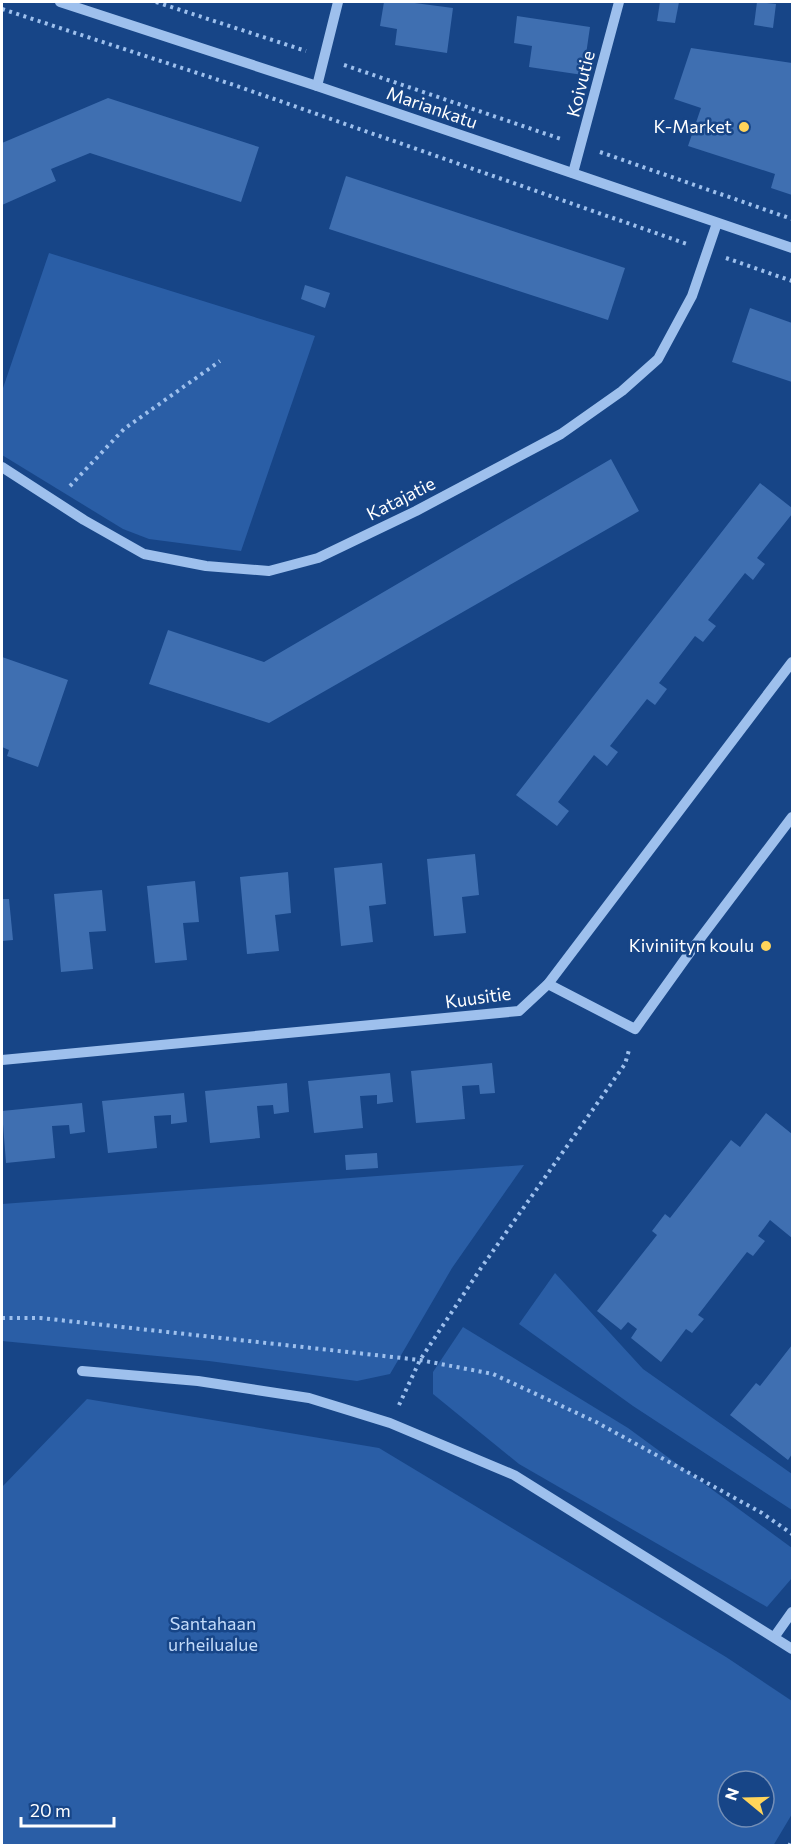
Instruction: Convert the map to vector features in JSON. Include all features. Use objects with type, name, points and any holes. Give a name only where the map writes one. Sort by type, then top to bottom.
[{"type":"street","name":"Mariankatu","points":[[60,2],[318,86],[792,248]]},
{"type":"street","points":[[318,86],[338,2]]},
{"type":"street","name":"Koivutie","points":[[573,174],[619,2]]},
{"type":"street","name":"Katajatie","points":[[2,467],[144,554],[175,561],[269,571],[318,558],[416,511],[561,434],[622,391],[658,359],[692,296],[709,252],[717,223]]},
{"type":"street","name":"Kuusitie","points":[[2,1060],[497,1015],[519,1011],[548,984],[792,662]]},
{"type":"street","points":[[548,984],[635,1029],[792,817]]},
{"type":"street","points":[[82,1371],[198,1381],[309,1398],[390,1423],[514,1474],[775,1636],[792,1649]]},
{"type":"street","points":[[775,1636],[792,1612]]},
{"type":"path","points":[[156,2],[792,219]]},
{"type":"path","points":[[2,9],[237,86],[792,281]]},
{"type":"path","points":[[55,501],[124,429],[220,361]]},
{"type":"path","points":[[390,1423],[420,1360],[481,1268],[625,1064],[635,1029]]},
{"type":"path","points":[[2,1318],[41,1317],[420,1360],[493,1374],[596,1422],[762,1514],[792,1534]]},
{"type":"path","points":[[789,1845],[792,1840]]},
{"type":"green space","points":[[49,253],[315,336],[241,551],[149,539],[123,529],[2,455],[2,391]]},
{"type":"green space","points":[[524,1165],[452,1268],[390,1374],[357,1381],[209,1361],[2,1341],[2,1204]]},
{"type":"green space","points":[[555,1273],[643,1369],[792,1474],[792,1510],[633,1406],[519,1324]]},
{"type":"green space","points":[[463,1327],[628,1428],[792,1548],[792,1578],[767,1607],[519,1464],[433,1394],[433,1372]]},
{"type":"green space","name":"Santahaan urheilualue","points":[[87,1399],[379,1448],[726,1657],[792,1701],[792,1814],[773,1846],[2,1845],[2,1487]]},
{"type":"building","points":[[384,2],[407,2],[453,8],[447,53],[395,45],[397,29],[380,26]]},
{"type":"building","points":[[660,2],[679,2],[675,23],[657,21]]},
{"type":"building","points":[[757,2],[776,4],[773,28],[754,25]]},
{"type":"building","points":[[517,16],[590,27],[583,75],[529,67],[532,46],[514,43]]},
{"type":"building","name":"K-Market","points":[[691,48],[792,63],[792,195],[771,188],[775,174],[688,146],[701,108],[674,99]]},
{"type":"building","points":[[108,98],[259,147],[241,202],[90,153],[51,169],[56,181],[2,205],[2,143]]},
{"type":"building","points":[[346,176],[625,268],[608,320],[329,229]]},
{"type":"building","points":[[305,285],[330,293],[325,308],[301,299]]},
{"type":"building","points":[[750,308],[792,323],[792,382],[732,362]]},
{"type":"building","points":[[611,459],[639,511],[269,723],[149,684],[168,630],[264,662]]},
{"type":"building","points":[[760,483],[792,508],[792,514],[757,558],[765,564],[753,580],[745,573],[708,620],[716,626],[703,642],[695,636],[659,683],[667,689],[655,705],[647,699],[610,746],[618,752],[607,766],[594,755],[558,802],[569,811],[557,826],[516,795]]},
{"type":"building","points":[[2,657],[68,680],[38,767],[7,756],[9,750],[2,747]]},
{"type":"building","points":[[475,854],[479,895],[462,897],[466,933],[434,936],[427,859]]},
{"type":"building","points":[[382,863],[386,904],[369,906],[373,942],[341,946],[334,868]]},
{"type":"building","points":[[288,872],[291,913],[275,915],[279,951],[247,954],[240,877]]},
{"type":"building","points":[[195,881],[199,922],[183,923],[187,960],[155,963],[147,886]]},
{"type":"building","points":[[102,890],[106,931],[89,932],[93,969],[61,972],[54,894]]},
{"type":"building","points":[[2,899],[9,899],[13,940],[2,941]]},
{"type":"building","points":[[492,1063],[495,1093],[480,1094],[479,1085],[462,1086],[465,1119],[416,1123],[411,1071]]},
{"type":"building","points":[[390,1073],[393,1102],[377,1104],[377,1095],[360,1096],[363,1128],[314,1133],[308,1081]]},
{"type":"building","points":[[287,1083],[289,1112],[274,1114],[273,1105],[257,1106],[260,1138],[210,1143],[205,1091]]},
{"type":"building","points":[[184,1093],[187,1122],[171,1124],[171,1115],[154,1116],[157,1148],[108,1153],[102,1101]]},
{"type":"building","points":[[82,1103],[85,1132],[70,1134],[69,1125],[52,1126],[55,1158],[6,1163],[2,1111]]},
{"type":"building","points":[[766,1113],[792,1134],[792,1238],[770,1220],[758,1236],[765,1241],[753,1256],[747,1252],[698,1315],[704,1319],[692,1333],[686,1329],[661,1362],[631,1338],[637,1329],[628,1322],[621,1330],[597,1311],[657,1235],[652,1231],[665,1214],[670,1218],[731,1140],[740,1147]]},
{"type":"building","points":[[377,1153],[378,1168],[346,1170],[345,1155]]},
{"type":"building","points":[[792,1345],[792,1454],[788,1460],[730,1415],[756,1383],[760,1386]]},
{"type":"place","name":"K-Market","points":[[744,127]]},
{"type":"place","name":"Kiviniityn koulu","points":[[766,946]]}]
